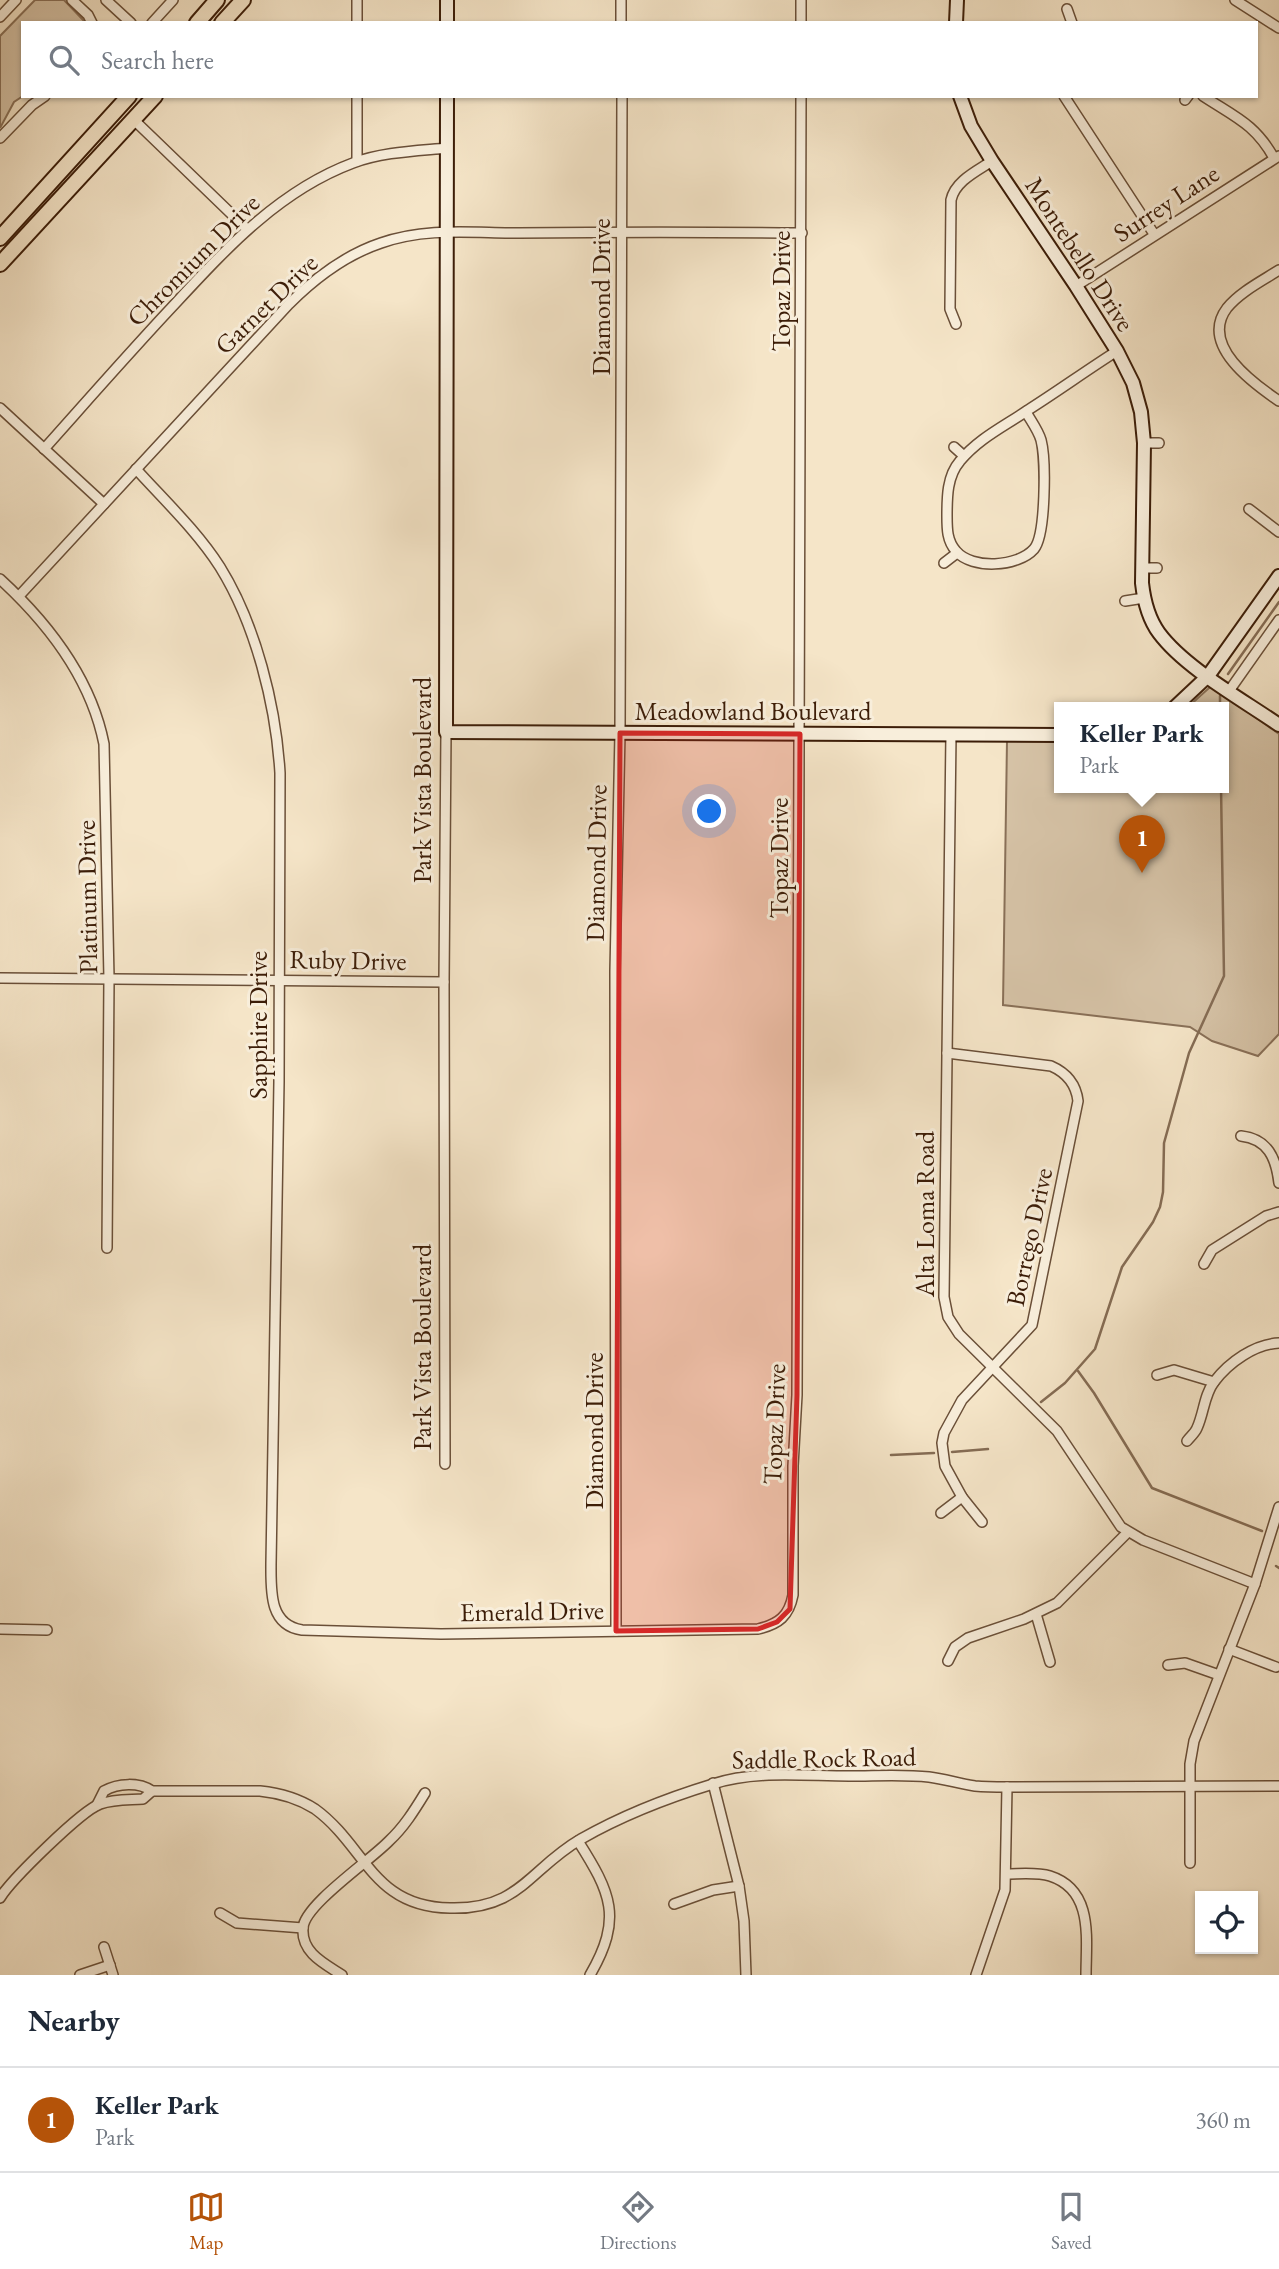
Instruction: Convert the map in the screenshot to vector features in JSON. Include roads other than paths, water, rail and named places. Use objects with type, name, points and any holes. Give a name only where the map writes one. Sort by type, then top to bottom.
[{"type":"main road","points":[[199,21],[217,0]]},
{"type":"main road","points":[[225,20],[237,0]]},
{"type":"main road","points":[[225,20],[243,0]]},
{"type":"main road","points":[[0,235],[129,98]]},
{"type":"main road","points":[[131,98],[130,111],[134,120]]},
{"type":"main road","points":[[0,264],[153,98]]},
{"type":"street","points":[[0,17],[16,0]]},
{"type":"street","points":[[72,0],[91,21]]},
{"type":"street","points":[[106,0],[129,21]]},
{"type":"street","points":[[154,21],[173,0]]},
{"type":"street","points":[[357,0],[357,21]]},
{"type":"street","points":[[447,0],[447,21]]},
{"type":"street","points":[[621,0],[621,21]]},
{"type":"street","points":[[801,0],[801,21]]},
{"type":"street","points":[[956,21],[957,0]]},
{"type":"street","points":[[1235,0],[1279,28]]},
{"type":"street","points":[[1067,9],[1071,21]]},
{"type":"street","points":[[0,138],[32,105],[43,98]]},
{"type":"street","points":[[356,162],[357,98]]},
{"type":"street","name":"Park Vista Boulevard","points":[[445,1465],[447,98]]},
{"type":"street","name":"Diamond Drive","points":[[616,1631],[615,971],[620,733],[622,98]]},
{"type":"street","name":"Topaz Drive","points":[[784,1618],[790,1609],[793,1587],[793,1479],[797,1395],[801,98]]},
{"type":"street","name":"Montebello Drive","points":[[961,98],[971,126],[992,162],[1076,286],[1129,373],[1137,394],[1144,443],[1142,568],[1144,598],[1152,621],[1159,633],[1185,659],[1279,725]]},
{"type":"street","points":[[1065,98],[1154,234]]},
{"type":"street","points":[[1206,98],[1258,133],[1276,157]]},
{"type":"street","points":[[134,120],[247,229]]},
{"type":"street","name":"Chromium Drive","points":[[44,449],[143,338],[247,229],[305,187],[356,162],[392,154],[447,148]]},
{"type":"street","name":"Surrey Lane","points":[[1076,286],[1276,157]]},
{"type":"street","points":[[956,324],[950,309],[951,200],[963,182],[992,162]]},
{"type":"street","name":"Garnet Drive","points":[[19,596],[289,304],[322,273],[363,250],[417,233],[802,233]]},
{"type":"street","points":[[1277,271],[1228,307],[1220,332],[1232,361],[1249,379],[1279,401]]},
{"type":"street","points":[[1026,412],[1039,435],[1043,451],[1043,523],[1038,543],[1026,556],[1008,562],[971,562],[957,553],[947,530],[947,498],[953,472],[964,456],[982,440],[1116,351]]},
{"type":"street","points":[[0,408],[104,503]]},
{"type":"street","points":[[1144,443],[1159,443]]},
{"type":"street","points":[[954,447],[964,456]]},
{"type":"street","name":"Sapphire Drive","points":[[136,469],[189,527],[219,565],[246,623],[267,688],[276,732],[280,773],[279,980],[271,1564],[275,1608],[281,1620]]},
{"type":"street","points":[[1249,509],[1279,532]]},
{"type":"street","points":[[944,563],[957,553]]},
{"type":"street","points":[[1142,568],[1157,568]]},
{"type":"street","points":[[1180,702],[1208,676],[1279,576]]},
{"type":"street","name":"Platinum Drive","points":[[0,579],[19,596],[73,664],[95,711],[102,734],[107,784],[109,978],[107,1248]]},
{"type":"street","points":[[1125,601],[1144,598]]},
{"type":"street","points":[[1229,691],[1279,620]]},
{"type":"street","name":"Meadowland Boulevard","points":[[446,732],[1054,735]]},
{"type":"street","name":"Alta Loma Road","points":[[951,734],[945,1308],[959,1334],[1057,1430],[1115,1519],[1128,1532],[1255,1584]]},
{"type":"street","name":"Ruby Drive","points":[[0,978],[444,982]]},
{"type":"street","name":"Borrego Drive","points":[[947,1053],[1051,1066],[1067,1075],[1077,1093],[1077,1109],[1034,1319],[1029,1330],[954,1411],[944,1433],[942,1443],[945,1466],[962,1497],[982,1521]]},
{"type":"street","points":[[1241,1136],[1256,1138],[1268,1150],[1276,1165],[1279,1183]]},
{"type":"street","points":[[1204,1264],[1212,1250],[1266,1216],[1279,1212]]},
{"type":"street","points":[[1187,1441],[1197,1428],[1204,1403],[1214,1382],[1255,1349],[1279,1343]]},
{"type":"street","points":[[1157,1375],[1174,1370],[1214,1382]]},
{"type":"street","points":[[941,1513],[962,1497]]},
{"type":"street","points":[[1190,1863],[1190,1787],[1194,1741],[1255,1584],[1279,1507]]},
{"type":"street","points":[[948,1661],[955,1647],[968,1638],[1036,1614],[1066,1596],[1128,1532]]},
{"type":"street","points":[[1036,1614],[1050,1662]]},
{"type":"street","name":"Emerald Drive","points":[[281,1620],[286,1626],[302,1630],[522,1633],[758,1629],[784,1618]]},
{"type":"street","points":[[0,1629],[47,1630]]},
{"type":"street","points":[[1230,1648],[1276,1667]]},
{"type":"street","points":[[1168,1665],[1185,1662],[1219,1675]]},
{"type":"street","name":"Saddle Rock Road","points":[[0,1898],[20,1872],[97,1805],[104,1791],[111,1787],[144,1786],[152,1791],[260,1791],[289,1797],[303,1802],[324,1818],[385,1886],[415,1902],[447,1908],[468,1908],[506,1898],[578,1841],[643,1808],[713,1783],[739,1778],[909,1776],[939,1778],[974,1786],[1007,1787],[1279,1786]]},
{"type":"street","points":[[713,1783],[739,1886],[744,1921],[746,1975]]},
{"type":"street","points":[[976,1975],[1003,1897],[1006,1874],[1007,1787]]},
{"type":"street","name":"Saddle Rock Road","points":[[97,1805],[143,1799],[152,1791]]},
{"type":"street","points":[[342,1975],[313,1956],[304,1939],[305,1920],[318,1902],[364,1864],[402,1827],[425,1793]]},
{"type":"street","points":[[578,1841],[599,1873],[609,1908],[610,1921],[605,1945],[590,1975]]},
{"type":"street","points":[[1006,1874],[1050,1876],[1073,1892],[1084,1910],[1086,1920],[1086,1975]]},
{"type":"street","points":[[674,1904],[704,1893],[739,1886]]},
{"type":"street","points":[[220,1913],[237,1923],[303,1928]]},
{"type":"street","points":[[80,1975],[112,1970],[103,1947]]},
{"type":"waterway","points":[[1228,674],[1279,602]]},
{"type":"waterway","points":[[1220,696],[1220,702]]},
{"type":"waterway","points":[[1041,1402],[1065,1383],[1095,1349],[1122,1267],[1153,1222],[1160,1207],[1164,1143],[1189,1053],[1224,976],[1221,793]]},
{"type":"waterway","points":[[1078,1371],[1152,1488],[1262,1531]]},
{"type":"waterway","points":[[952,1452],[988,1449]]},
{"type":"waterway","points":[[891,1455],[934,1453]]},
{"type":"place","name":"Keller Park","points":[[1142,873]]}]
